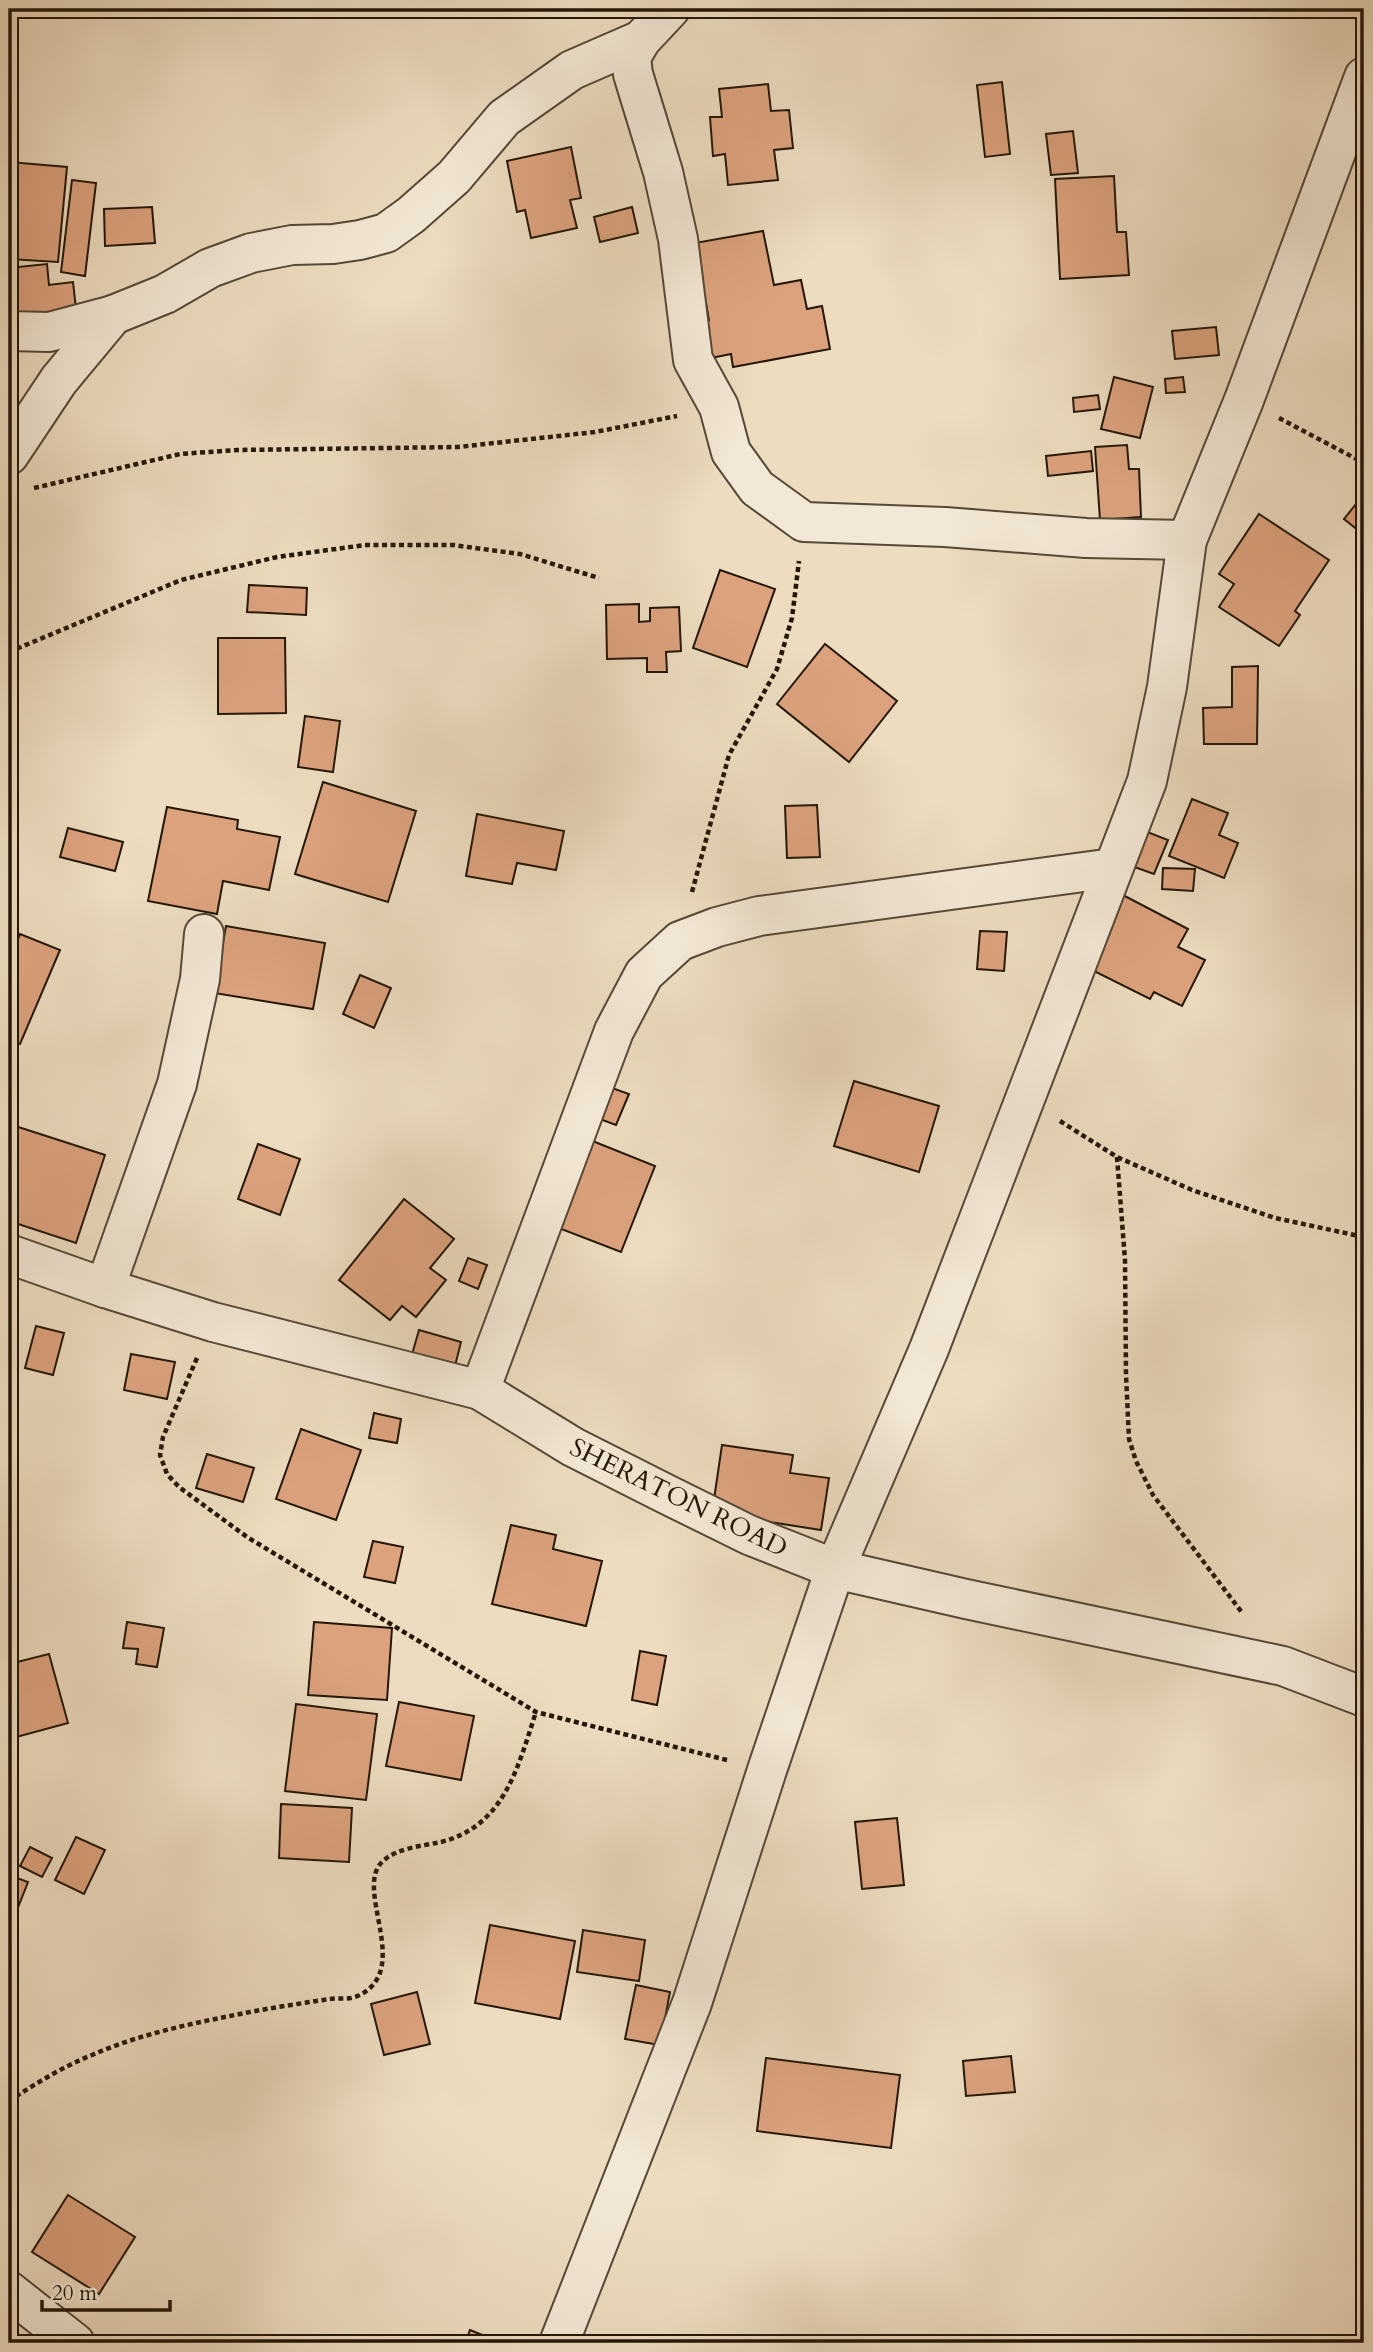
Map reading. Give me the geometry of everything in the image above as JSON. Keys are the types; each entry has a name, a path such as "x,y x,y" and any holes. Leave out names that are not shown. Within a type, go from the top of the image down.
{"street":[{"path":"670,9 641,40 631,57 633,74 663,172 678,239 693,360 719,407 731,452 757,488 804,522 945,527 1086,538 1187,540"},
{"path":"9,331 49,332 113,315 165,294 210,268 251,253 292,245 360,240 386,233 454,177 504,118 572,70 641,40"},
{"path":"559,2343 692,2003 835,1569 929,1349 1147,781 1167,687 1187,540 1244,400 1364,77"},
{"path":"9,455 60,380 113,315"},
{"path":"480,1390 614,1031 644,974 680,941 717,927 759,916 1113,868"},
{"path":"105,1288 177,1084 200,979 204,934"},
{"name":"SHERATON ROAD","path":"9,1254 213,1322 480,1390 573,1447 666,1494 749,1535 835,1569 1283,1666 1364,1698"},
{"path":"9,2291 75,2343"}],"path":[{"path":"1244,400 1364,463"},
{"path":"22,492 180,454 238,450 458,447 595,432 719,407"},
{"path":"680,941 729,755 777,669 792,618 804,522"},
{"path":"9,652 181,580 277,557 365,545 453,545 506,552 599,578"},
{"path":"1025,1100 1117,1157 1192,1190 1275,1218 1364,1237"},
{"path":"1117,1157 1125,1260 1127,1418 1129,1439 1136,1461 1160,1505 1198,1558 1283,1666"},
{"path":"213,1322 163,1437 160,1455 167,1474 179,1487 247,1537 536,1712 767,1770"},
{"path":"9,2101 92,2054 146,2037 231,2016 334,1998 353,1998 368,1991 377,1980 383,1961 374,1882 379,1864 392,1854 449,1840 480,1825 501,1801 517,1770 536,1712"}],"building":[{"path":"1002,82 1010,154 985,157 977,85"},
{"path":"768,84 771,111 789,110 793,148 774,150 778,180 728,185 725,154 713,156 710,117 722,117 719,89"},
{"path":"1073,131 1078,173 1051,175 1046,134"},
{"path":"571,147 581,198 570,200 577,228 531,238 525,210 517,212 507,161"},
{"path":"9,162 67,167 58,262 9,259"},
{"path":"1114,176 1117,232 1126,232 1129,275 1060,279 1055,179"},
{"path":"72,180 96,183 85,276 61,272"},
{"path":"152,207 155,243 105,246 104,209"},
{"path":"632,207 638,233 600,242 594,217"},
{"path":"763,231 774,285 801,280 807,309 822,306 830,349 733,367 731,354 711,358 704,322 709,320 695,243"},
{"path":"47,264 49,285 73,282 76,309 9,316 9,268"},
{"path":"1216,327 1219,355 1175,359 1172,331"},
{"path":"1114,377 1153,387 1140,438 1101,429"},
{"path":"1183,377 1185,392 1166,393 1165,379"},
{"path":"1098,395 1100,409 1074,412 1073,398"},
{"path":"1127,445 1129,469 1139,469 1141,517 1100,520 1095,447"},
{"path":"1091,451 1093,471 1048,476 1046,456"},
{"path":"1364,494 1364,535 1344,519"},
{"path":"1259,514 1329,560 1295,611 1300,615 1279,646 1219,607 1234,584 1219,574"},
{"path":"720,570 775,589 747,667 693,648"},
{"path":"249,585 307,588 306,615 247,612"},
{"path":"639,604 639,622 650,621 650,608 679,607 681,651 666,652 667,672 647,672 647,658 607,659 606,605"},
{"path":"218,638 285,638 286,713 218,714"},
{"path":"825,644 897,701 849,762 777,704"},
{"path":"1258,666 1257,744 1204,744 1203,708 1232,707 1232,667"},
{"path":"305,716 340,721 333,772 298,767"},
{"path":"323,782 416,811 388,902 295,874"},
{"path":"1192,799 1228,813 1219,835 1238,843 1224,878 1169,856"},
{"path":"817,805 820,857 787,858 785,806"},
{"path":"167,807 238,820 237,829 280,837 269,890 223,881 217,914 148,901"},
{"path":"477,814 564,831 556,870 517,863 512,884 466,876"},
{"path":"68,828 123,842 115,871 60,857"},
{"path":"1137,828 1168,840 1154,874 1123,863"},
{"path":"1163,868 1195,869 1193,891 1162,889"},
{"path":"1119,893 1188,929 1178,947 1205,960 1182,1006 1154,992 1150,999 1082,965"},
{"path":"226,926 325,943 313,1009 214,993"},
{"path":"980,931 1007,932 1004,971 977,969"},
{"path":"20,934 60,950 20,1044 9,1040 9,960"},
{"path":"360,975 391,988 374,1028 343,1014"},
{"path":"854,1081 939,1106 919,1172 834,1146"},
{"path":"598,1083 629,1094 616,1125 586,1114"},
{"path":"9,1124 105,1155 76,1243 9,1221"},
{"path":"590,1140 655,1166 621,1252 556,1227"},
{"path":"258,1144 300,1159 280,1215 238,1199"},
{"path":"404,1199 454,1239 430,1268 446,1280 416,1317 402,1306 390,1320 339,1280"},
{"path":"468,1258 487,1265 478,1289 459,1281"},
{"path":"36,1326 64,1333 53,1375 25,1368"},
{"path":"419,1330 461,1342 454,1370 411,1358"},
{"path":"131,1354 175,1362 167,1399 124,1390"},
{"path":"374,1413 401,1419 397,1443 369,1438"},
{"path":"301,1429 361,1450 336,1520 276,1499"},
{"path":"722,1445 793,1455 790,1473 829,1478 821,1530 712,1513"},
{"path":"207,1454 254,1468 243,1502 196,1488"},
{"path":"511,1525 556,1535 553,1549 602,1561 586,1626 492,1604"},
{"path":"373,1541 403,1547 395,1583 364,1577"},
{"path":"127,1622 164,1628 157,1667 136,1664 138,1649 123,1648"},
{"path":"314,1622 392,1628 387,1700 308,1695"},
{"path":"640,1651 666,1656 657,1705 632,1700"},
{"path":"49,1654 68,1723 9,1739 9,1664"},
{"path":"399,1702 474,1716 461,1780 386,1766"},
{"path":"296,1704 377,1714 366,1800 285,1791"},
{"path":"281,1804 352,1808 349,1862 279,1858"},
{"path":"897,1818 904,1885 862,1889 855,1822"},
{"path":"76,1837 105,1850 84,1894 55,1880"},
{"path":"30,1847 52,1858 42,1877 20,1866"},
{"path":"9,1875 28,1882 17,1910 9,1907"},
{"path":"490,1925 575,1941 560,2019 475,2003"},
{"path":"583,1930 645,1940 639,1981 577,1972"},
{"path":"636,1985 670,1992 660,2045 625,2039"},
{"path":"417,1992 430,2044 384,2055 371,2004"},
{"path":"1011,2056 1015,2092 966,2096 963,2061"},
{"path":"766,2058 900,2075 891,2148 757,2131"},
{"path":"68,2195 135,2237 99,2294 32,2252"},
{"path":"470,2330 502,2343 465,2343"}]}
